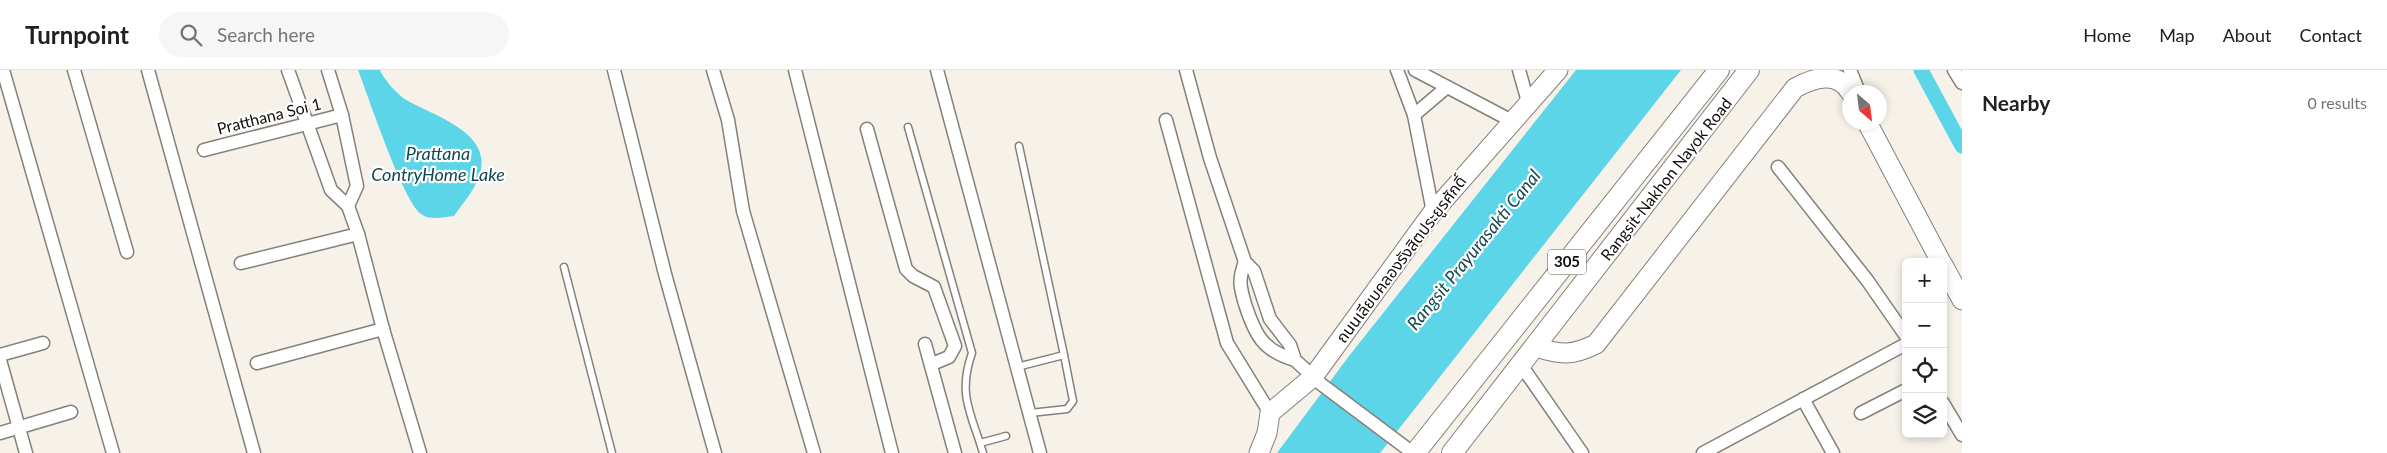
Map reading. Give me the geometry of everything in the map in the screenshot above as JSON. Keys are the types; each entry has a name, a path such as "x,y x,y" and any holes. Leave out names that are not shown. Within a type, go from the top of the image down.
{"main road":[{"name":"ถนนเลียบคลองรังสิตประยูรศักดิ์","path":"1270,413 1317,381 1433,212 1558,70"},
{"name":"Rangsit-Nakhon Nayok Road","path":"1410,451 1719,70"},
{"name":"Rangsit-Nakhon Nayok Road","path":"1452,453 1749,70"},
{"path":"1536,347 1562,355 1578,352 1596,344 1804,77 1824,77 1844,85"},
{"path":"1870,130 1939,258"},
{"path":"1947,272 1962,300"},
{"path":"1259,453 1267,433 1270,413"}],"street":[{"path":"3,70 114,453"},
{"path":"74,70 127,252"},
{"path":"148,70 254,453"},
{"path":"288,70 331,190 348,206 358,234 383,329 420,453"},
{"path":"328,70 342,115 357,186 348,206"},
{"path":"614,70 665,274 715,453"},
{"path":"713,70 728,120 743,211 814,453"},
{"path":"795,70 892,453"},
{"path":"936,70 1040,453"},
{"path":"1186,70 1210,158 1245,262 1254,271 1270,319 1290,345 1295,360"},
{"path":"1397,70 1414,115 1433,212"},
{"path":"1415,70 1512,121"},
{"path":"1519,70 1528,102"},
{"path":"1850,70 1856,85"},
{"path":"1954,70 1962,83"},
{"path":"1414,115 1447,87"},
{"name":"Pratthana Soi 1","path":"204,150 342,115"},
{"path":"1166,120 1227,343 1270,413"},
{"path":"866,129 906,269 913,276 934,287 955,346 949,357 932,364"},
{"path":"1778,167 1867,280 1902,330"},
{"path":"240,263 358,234"},
{"path":"1245,262 1239,276 1253,330 1278,355 1295,360 1317,381 1410,451"},
{"path":"257,363 383,329"},
{"path":"0,355 43,343"},
{"path":"925,344 955,453"},
{"path":"1703,453 1902,346"},
{"path":"0,360 26,453"},
{"path":"1521,365 1582,453"},
{"path":"1861,414 1902,392"},
{"path":"1803,399 1833,453"},
{"path":"1947,410 1962,434"},
{"path":"0,433 71,412"}],"lane":[{"path":"908,127 972,353 964,374 966,398 983,453"},
{"path":"1019,146 1074,402 1067,410 1030,413"},
{"path":"564,267 612,453"},
{"path":"1017,367 1064,355"},
{"path":"980,443 1006,436"}],"water":[{"name":"Prattana ContryHome Lake","path":"358,70 380,70 388,83 400,95 460,129 471,138 479,149 482,162 479,177 454,216 428,217 421,214 413,205 396,169"},
{"name":"Rangsit Prayurasakti Canal","path":"1576,70 1681,70 1380,453 1277,453 1349,356"}],"waterway":[{"path":"1921,70 1962,146"}]}
